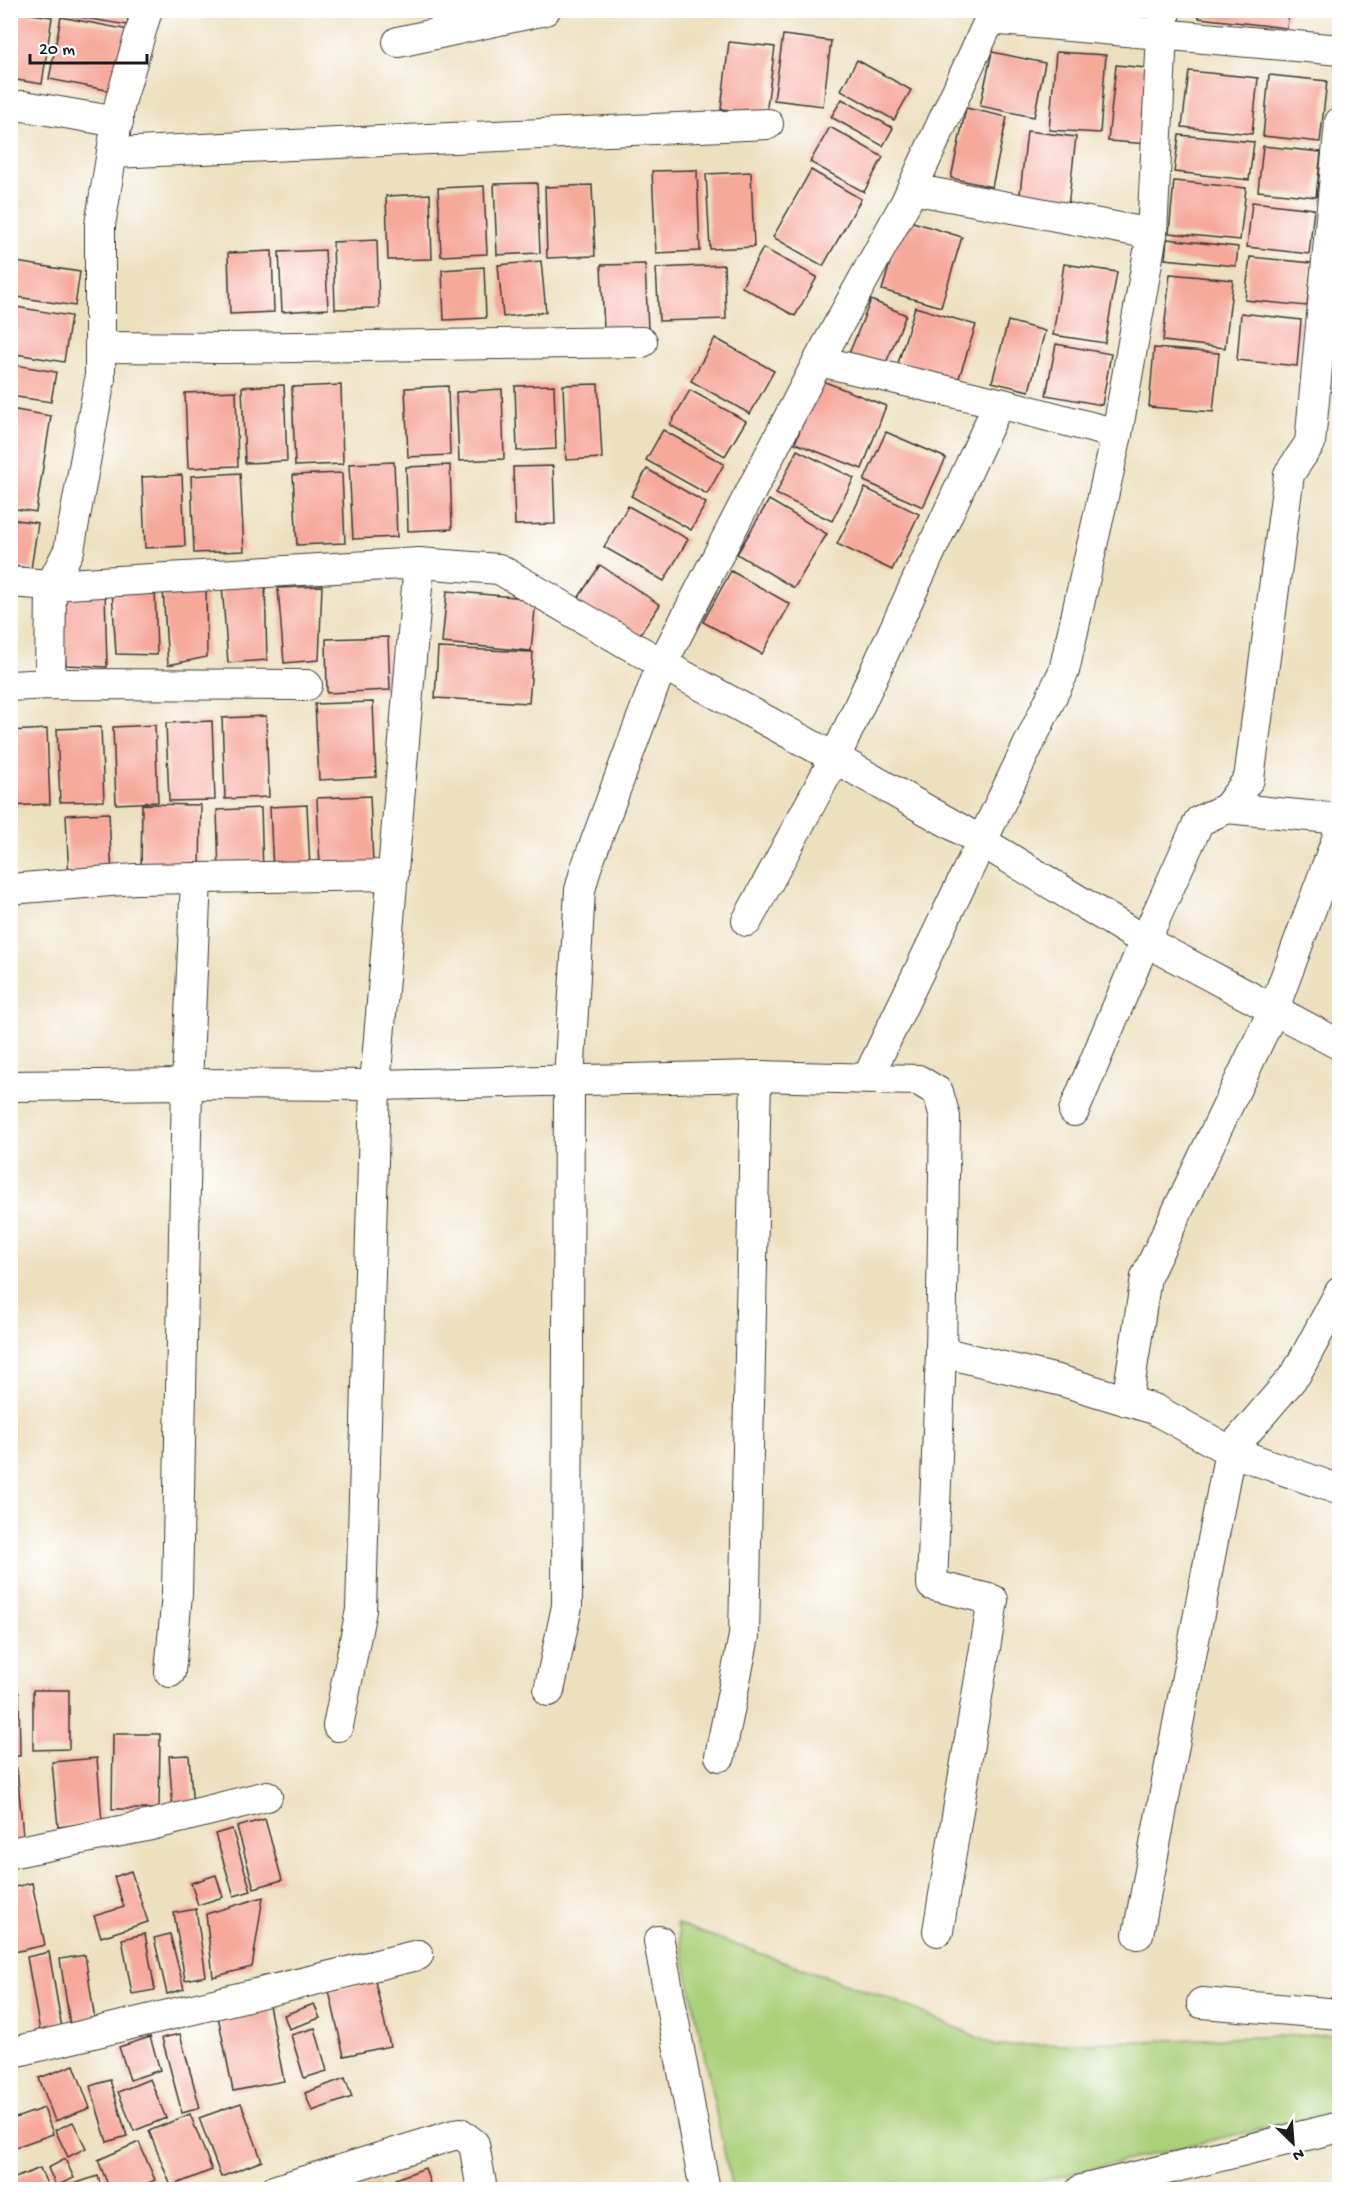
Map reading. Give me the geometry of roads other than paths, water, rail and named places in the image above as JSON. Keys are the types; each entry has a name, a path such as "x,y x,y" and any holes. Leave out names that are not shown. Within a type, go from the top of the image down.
{"street":[{"path":"51,684 51,585 69,550 100,379 100,225 120,103 147,10"},
{"path":"398,42 545,10"},
{"path":"549,1691 567,1606 569,1080 580,890 590,857 662,664 819,361 912,189 988,15 1163,22 1340,50"},
{"path":"868,1077 1064,671 1117,434 1152,234 1163,22"},
{"path":"10,107 24,106 118,122"},
{"path":"1074,1111 1145,941 1199,821 1227,808 1249,779 1289,474 1310,443 1340,122"},
{"path":"113,153 768,124"},
{"path":"912,189 1152,234"},
{"path":"100,347 225,348 642,342"},
{"path":"819,361 999,403 1117,434"},
{"path":"747,921 835,758 999,403"},
{"path":"338,1726 361,1610 375,1085 418,563"},
{"path":"10,582 51,585 418,563 499,569 662,664 981,841 1145,941 1340,1045"},
{"path":"10,686 51,684 307,685"},
{"path":"1227,808 1340,819"},
{"path":"1127,1401 1146,1277 1273,1011 1340,831"},
{"path":"10,889 135,879 393,875"},
{"path":"170,1672 177,1594 187,1084 196,879"},
{"path":"720,1756 744,1636 756,1076"},
{"path":"10,1086 375,1085 756,1076 918,1080 938,1092 945,1117 941,1352 932,1584 993,1600 939,1931"},
{"path":"1138,1934 1230,1451 1296,1374 1340,1292"},
{"path":"941,1352 1062,1381 1154,1409 1230,1451 1340,1490"},
{"path":"10,1853 151,1825 267,1796"},
{"path":"659,1941 705,2190"},
{"path":"10,2053 418,1954"},
{"path":"1202,2003 1340,2013"},
{"path":"1081,2190 1340,2127"},
{"path":"276,2190 460,2133 474,2144 482,2190"}]}
